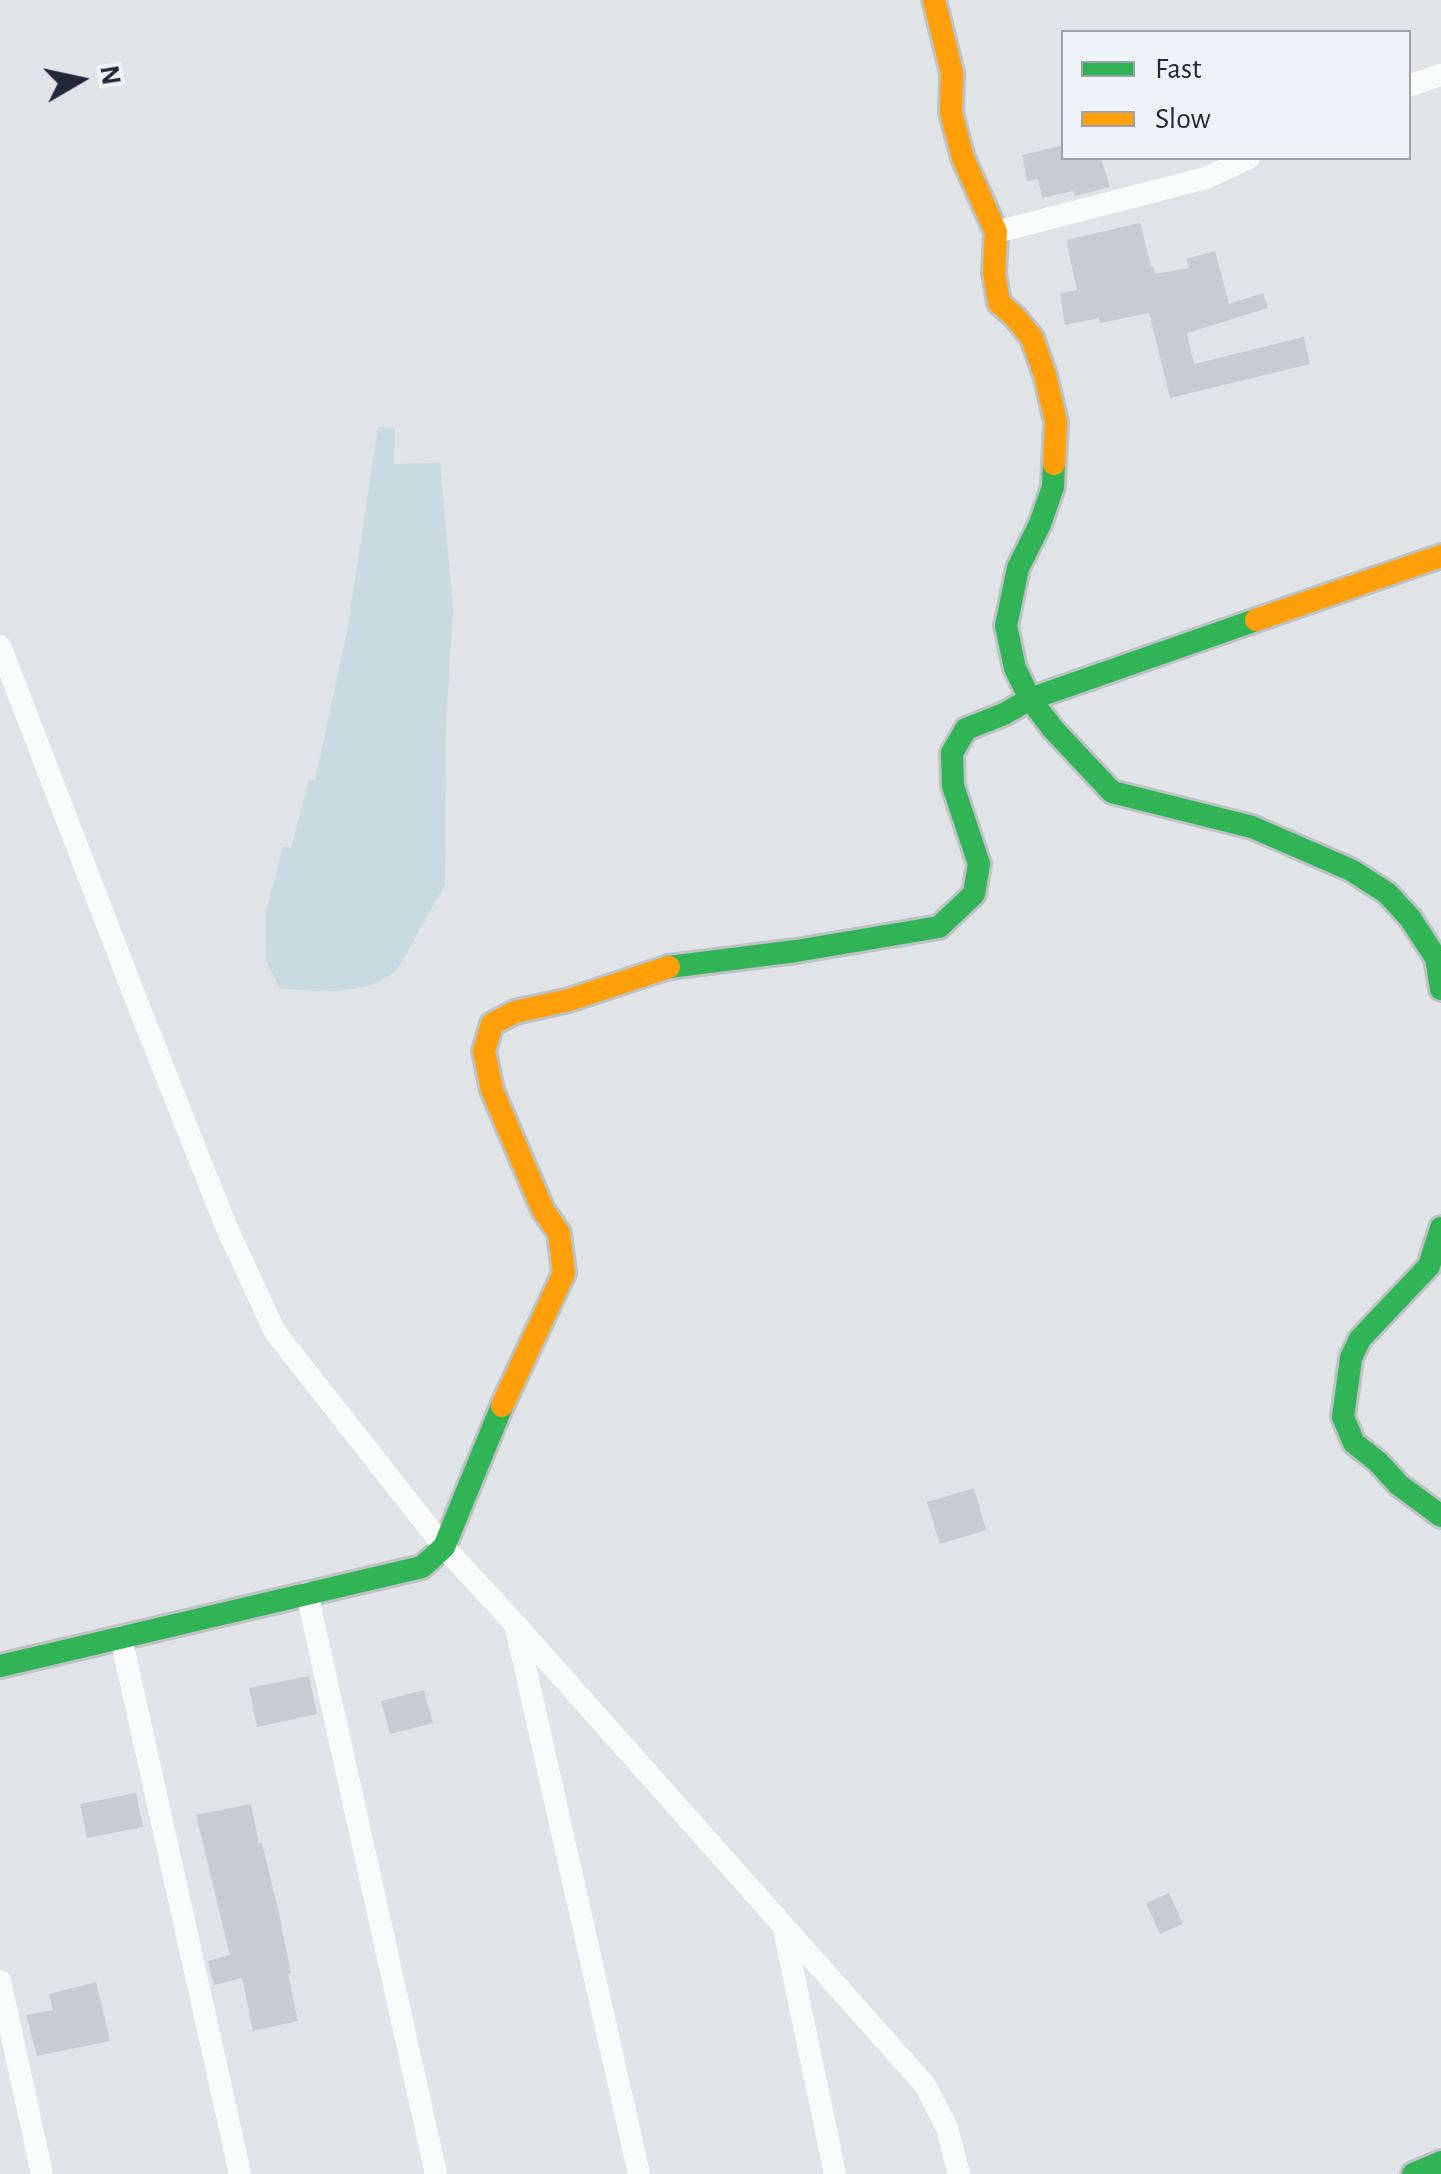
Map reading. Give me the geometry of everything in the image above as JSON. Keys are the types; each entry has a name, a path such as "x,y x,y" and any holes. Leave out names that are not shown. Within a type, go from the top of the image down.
{"street":[{"path":"934,0 952,73 951,113 959,143 996,232 994,273 999,302 1032,338 1056,422 1053,487 1018,568 1006,626 1014,668 1052,729 1112,792 1252,827 1351,870 1387,894 1410,918 1436,958 1441,989"},
{"path":"1411,85 1441,75"},
{"path":"996,232 1206,178 1245,160"},
{"path":"0,1666 422,1567 444,1547 492,1427 564,1273 559,1234 527,1174 492,1090 484,1051 492,1024 515,1012 569,1000 660,968 939,927 974,894 980,864 953,786 952,753 966,729 1030,699 1441,556"},
{"path":"0,646 205,1174 275,1332 444,1547 925,2085 947,2128 959,2174"},
{"path":"1441,1228 1429,1266 1360,1339 1351,1358 1343,1417 1354,1442 1399,1485 1441,1516"},
{"path":"306,1593 436,2174"},
{"path":"515,1624 638,2174"},
{"path":"121,1638 240,2174"},
{"path":"783,1926 835,2174"},
{"path":"0,1982 42,2174"},
{"path":"1413,2174 1441,2162"}],"shaded area":[{"path":"378,427 395,428 394,464 440,463 453,608 446,727 445,885 397,970 384,979 341,990 280,989 266,961 265,915 283,846 291,848 309,780 315,780 347,632"}],"building":[{"path":"1061,146 1061,160 1102,160 1110,187 1075,196 1073,191 1042,198 1038,179 1027,181 1022,155"},
{"path":"1140,223 1155,274 1189,268 1186,259 1215,251 1229,304 1263,293 1268,308 1187,333 1194,364 1304,337 1310,364 1170,398 1149,313 1065,325 1060,293 1077,290 1066,240"},
{"path":"974,1488 986,1530 940,1544 927,1502"},
{"path":"309,1676 317,1714 257,1727 249,1688"},
{"path":"424,1690 433,1723 390,1734 381,1701"},
{"path":"136,1793 143,1827 87,1838 80,1804"},
{"path":"251,1804 279,1914 298,2021 253,2031 242,1978 214,1985 208,1961 230,1955 196,1815"},
{"path":"1169,1893 1183,1924 1160,1934 1146,1903"},
{"path":"96,1982 110,2041 37,2056 26,2015 53,2010 49,1994"}],"traffic: fast":[{"path":"1054,464 1053,487 1018,568 1006,626 1015,668 1030,699 1112,792 1252,827 1351,870 1387,893 1410,918 1436,958 1441,989"},
{"path":"669,967 939,927 974,894 979,864 953,786 952,753 966,729 1030,699 1256,620"},
{"path":"1441,1228 1429,1266 1360,1339 1351,1358 1343,1417 1354,1443 1399,1485 1441,1516"},
{"path":"0,1666 422,1567 444,1547 502,1406"},
{"path":"1413,2174 1441,2162"}],"traffic: slow":[{"path":"934,0 952,73 951,113 963,158 996,232 994,273 999,303 1032,338 1045,375 1056,422 1054,464"},
{"path":"1256,620 1441,556"},
{"path":"502,1406 564,1273 559,1233 543,1210 492,1090 484,1051 492,1024 515,1012 569,1000 669,967"}]}
